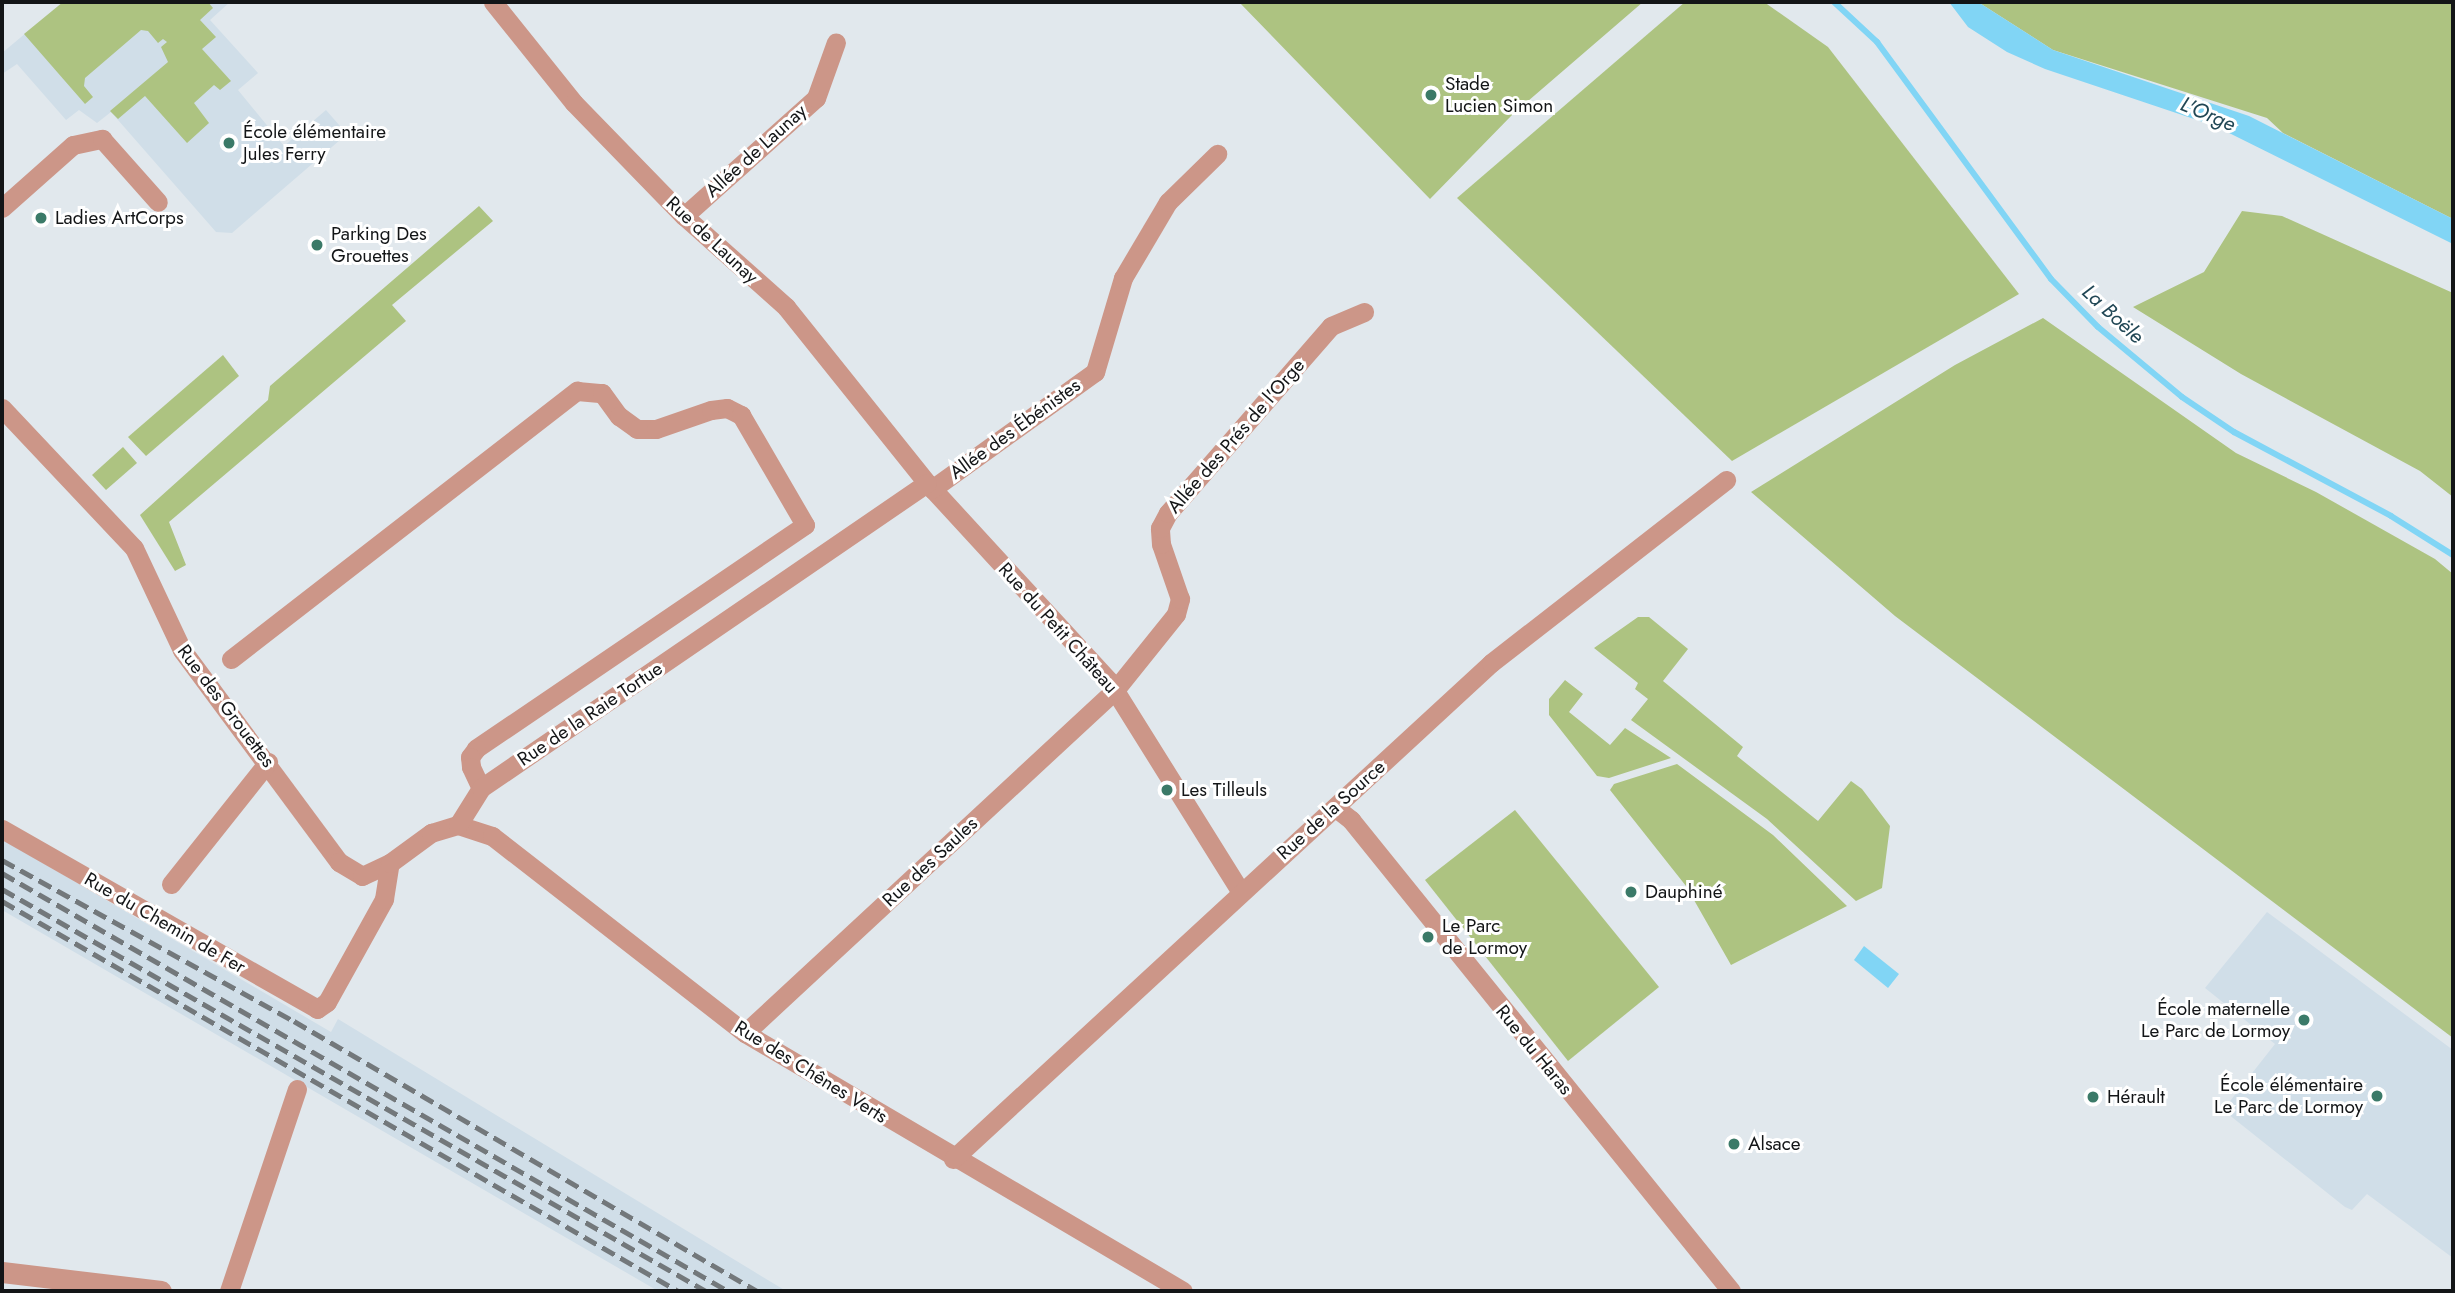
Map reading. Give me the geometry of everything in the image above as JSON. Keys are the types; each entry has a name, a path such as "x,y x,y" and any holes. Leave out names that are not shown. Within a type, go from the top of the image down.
{"street":[{"name":"Rue de Launay","path":"493,2 574,103 684,216 786,307 929,486"},
{"name":"Allée de Launay","path":"684,216 816,98 836,42"},
{"path":"2,208 73,145 102,139 159,202"},
{"name":"Allée des Ébénistes","path":"929,486 1095,372 1123,278 1168,202 1217,153"},
{"name":"Allée des Prés de l'Orge","path":"1115,690 1176,614 1180,599 1161,544 1160,528 1168,513 1331,326 1364,312"},
{"path":"230,659 577,391 602,393 619,416 637,429 656,429 711,410 727,408 741,415 805,525 476,750 470,757 471,767 481,788"},
{"name":"Rue des Grouettes","path":"2,408 31,433 134,548 182,650 268,762 339,862 362,876 390,863"},
{"name":"Rue de la Source","path":"953,1159 1241,892 1337,809 1491,663 1726,480"},
{"name":"Rue du Petit Château","path":"929,486 1115,690 1241,892"},
{"name":"Rue de la Raie Tortue","path":"458,825 481,788 929,486"},
{"name":"Rue des Saules","path":"745,1033 1115,690"},
{"path":"171,884 268,762"},
{"name":"Rue du Haras","path":"1337,809 1351,820 1731,1291"},
{"path":"390,863 431,833 458,825"},
{"name":"Rue des Chênes Verts","path":"458,825 492,836 745,1033 953,1159 1183,1291"},
{"name":"Rue du Chemin de Fer","path":"2,829 317,1009 327,1002 384,899 390,863"},
{"path":"229,1291 297,1089"},
{"path":"2,1272 161,1291"}],"shaded area":[{"path":"63,2 230,2 210,20 258,73 238,90 284,146 326,110 347,134 232,233 216,232 111,112 97,123 79,110 66,120 17,64 2,74 2,53"},
{"path":"2,839 331,1032 338,1019 786,1291 658,1291 2,910"},
{"path":"2267,912 2453,1050 2453,1258 2367,1194 2352,1210 2345,1207 2223,1110 2275,1044 2205,988"}],"green space":[{"path":"63,2 208,2 213,8 200,20 216,37 202,49 231,81 220,90 214,85 194,103 209,123 187,143 145,96 118,119 110,111 168,62 161,47 167,42 163,39 158,43 148,31 141,30 85,78 84,86 93,97 85,104 24,34"},
{"name":"Stade Lucien Simon","path":"1239,2 1643,2 1513,114 1430,199"},
{"path":"1685,2 1764,2 1828,47 2019,294 1732,461 1457,198"},
{"path":"1978,2 2453,2 2453,219 2283,133 2267,118 2053,50"},
{"path":"479,206 493,221 392,305 406,321 169,522 186,565 175,571 140,515 268,400 270,386"},
{"path":"2242,211 2282,216 2453,293 2453,497 2420,471 2241,374 2133,307 2204,272"},
{"path":"2043,318 2236,453 2316,492 2435,559 2453,574 2453,1038 1895,616 1751,492 1955,365"},
{"path":"223,355 239,376 146,456 128,437"},
{"path":"123,447 137,463 106,490 92,475"},
{"path":"1638,617 1649,617 1688,649 1663,681 1743,747 1737,756 1818,821 1851,781 1862,789 1890,826 1882,888 1856,901 1767,819 1631,720 1648,699 1635,689 1638,683 1594,648"},
{"path":"1565,680 1583,694 1569,712 1610,745 1625,728 1671,758 1609,778 1597,776 1549,715 1549,699"},
{"path":"1677,764 1773,835 1847,906 1731,965 1686,886 1610,790 1614,784"},
{"path":"1515,810 1659,987 1568,1061 1425,880"}],"water":[{"name":"L'Orge","path":"1949,2 1978,2 2053,50 2249,116 2453,219 2453,244 2215,126 2045,69 2007,52 1968,27"},
{"path":"1864,946 1899,974 1888,988 1854,960"}],"waterway":[{"name":"La Boële","path":"1834,2 1877,42 2051,279 2098,327 2182,397 2234,432 2391,516 2453,555"}],"railway":[{"path":"2,860 294,1021 757,1291"},
{"path":"2,873 728,1291"},
{"path":"2,889 706,1291"},
{"path":"2,901 678,1291"}],"place":[{"name":"Stade Lucien Simon","path":"1431,95"},
{"name":"École élémentaire Jules Ferry","path":"229,143"},
{"name":"Ladies ArtCorps","path":"41,218"},
{"name":"Parking Des Grouettes","path":"317,245"},
{"name":"Les Tilleuls","path":"1167,790"},
{"name":"Dauphiné","path":"1631,892"},
{"name":"Le Parc de Lormoy","path":"1428,937"},
{"name":"École maternelle Le Parc de Lormoy","path":"2304,1020"},
{"name":"École élémentaire Le Parc de Lormoy","path":"2377,1096"},
{"name":"Hérault","path":"2093,1097"},
{"name":"Alsace","path":"1734,1144"}]}
